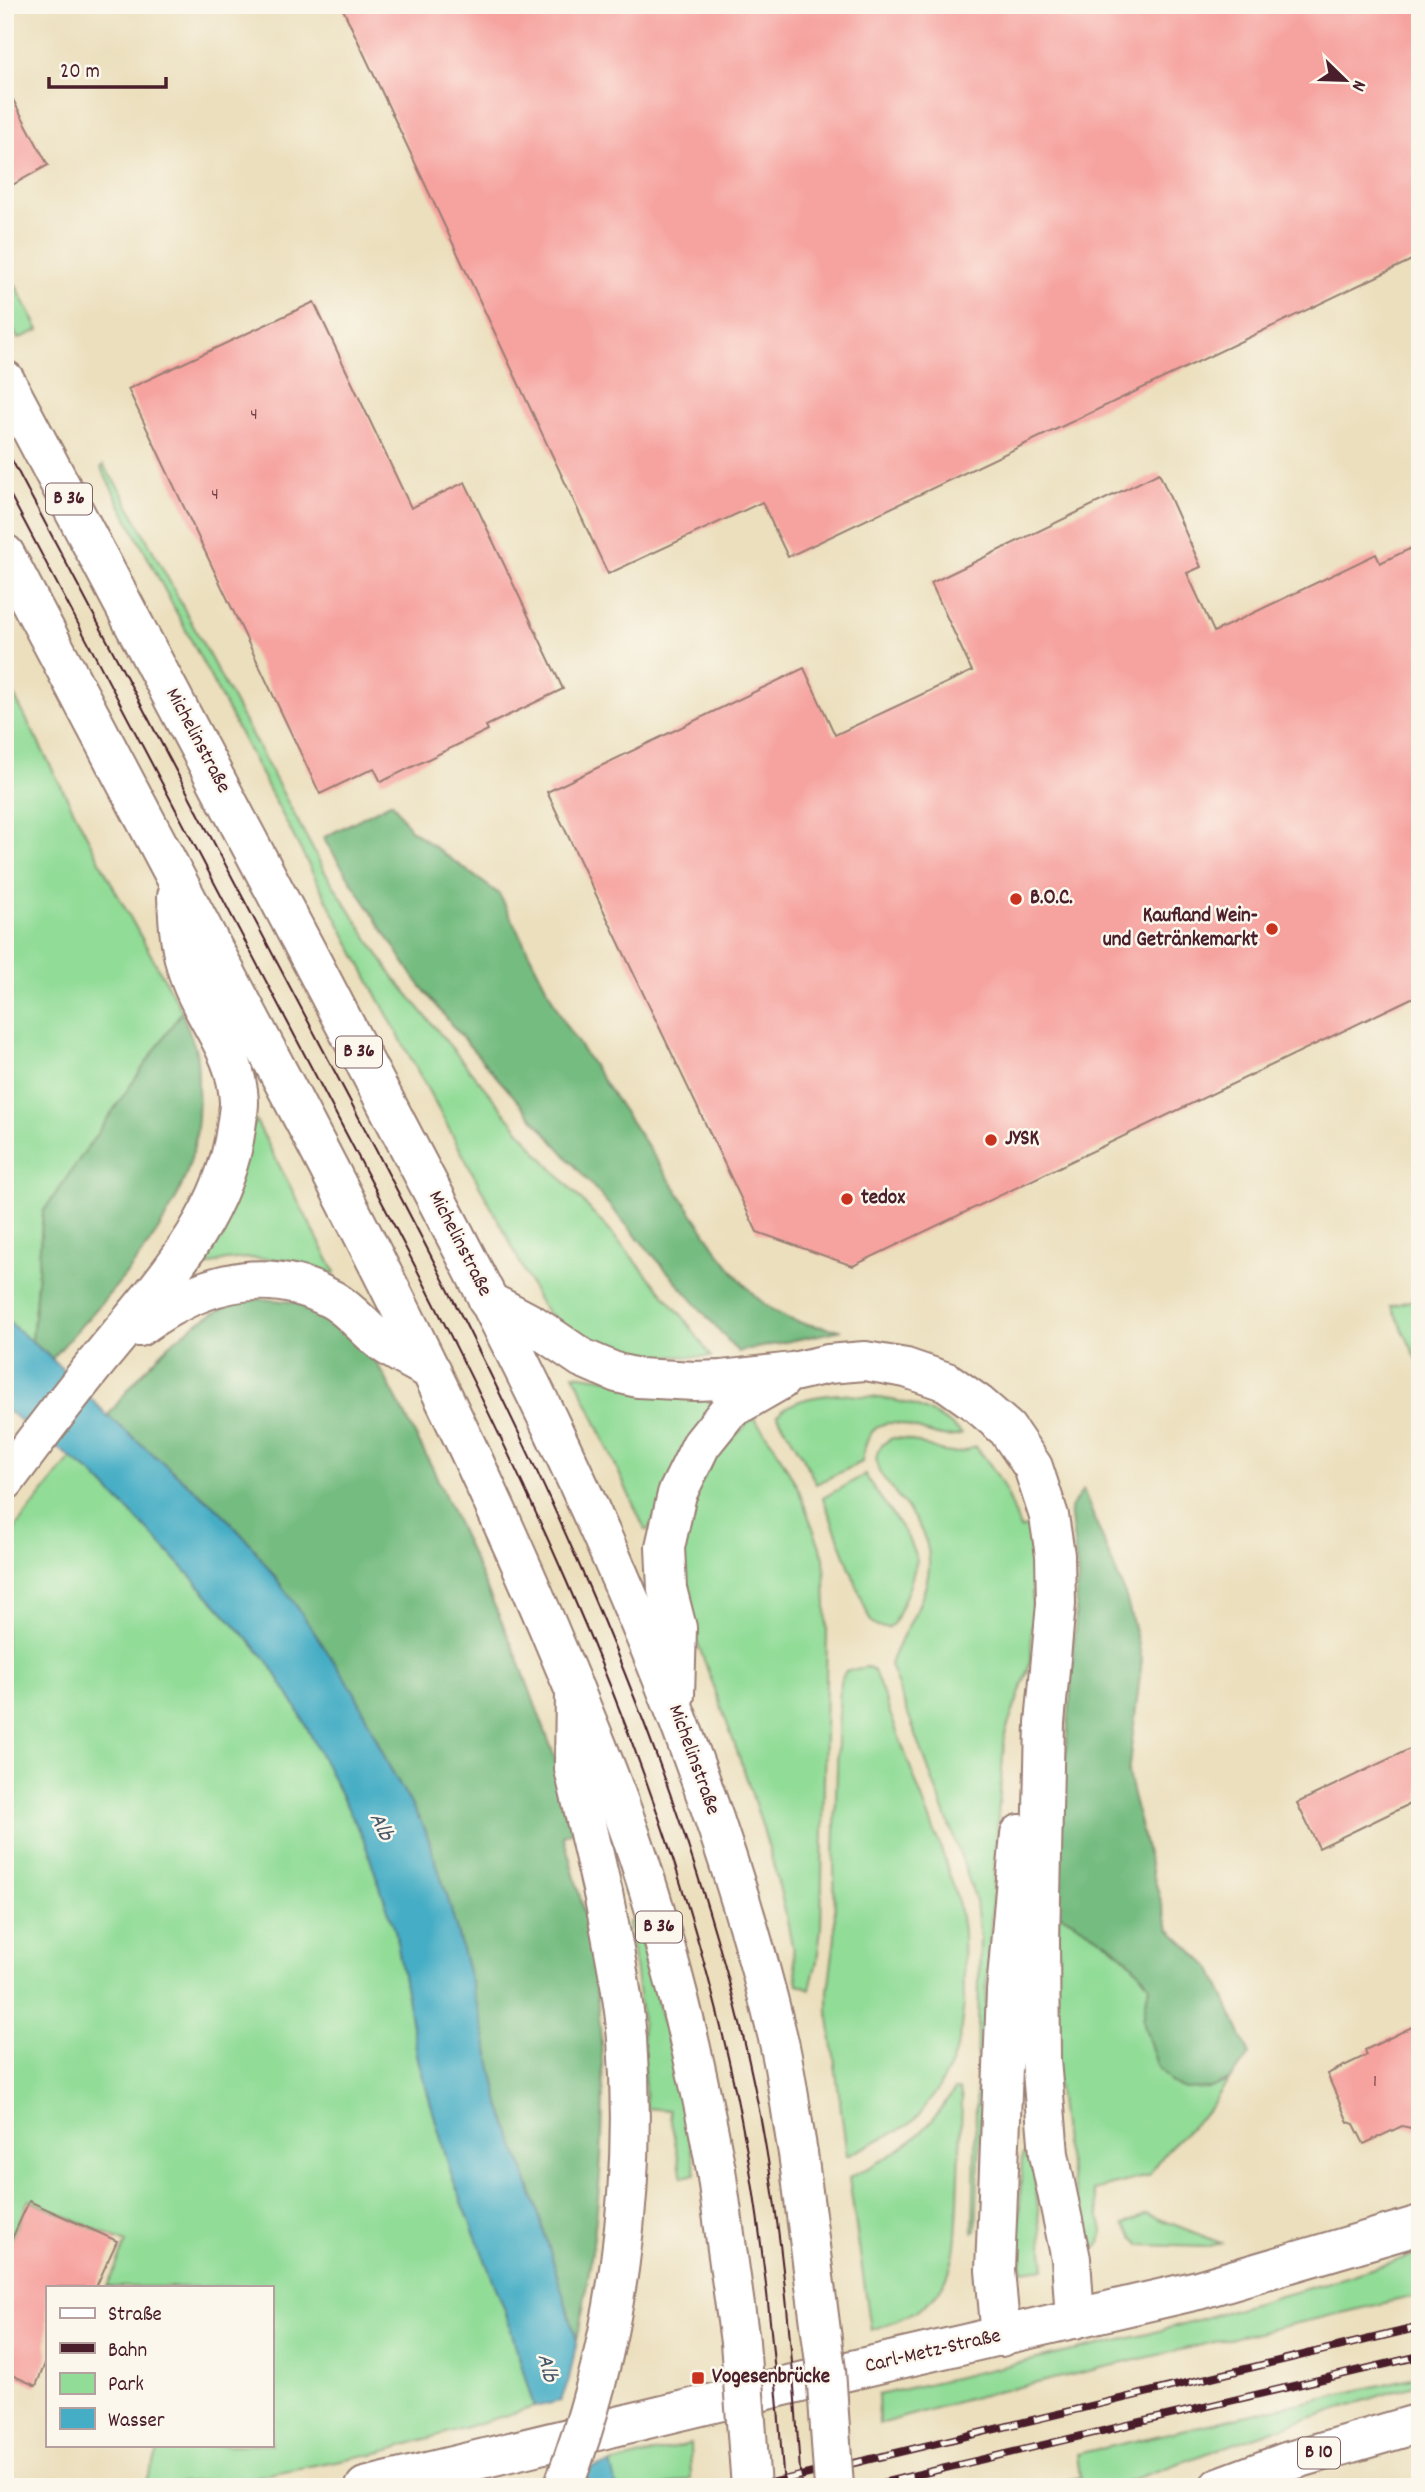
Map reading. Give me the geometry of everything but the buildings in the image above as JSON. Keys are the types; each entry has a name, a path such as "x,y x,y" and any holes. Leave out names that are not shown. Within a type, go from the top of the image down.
{"main road":[{"name":"Michelinstraße","path":"5,380 218,780 488,1301 554,1432 675,1708 716,1825 779,2042 798,2154 826,2370 834,2487"},
{"name":"B 36","path":"5,554 324,1158 432,1371 500,1514 575,1691 638,1857 699,2074 716,2170 740,2342 751,2487"},
{"path":"5,1480 101,1356 145,1323 178,1286 201,1225 220,1188 233,1149 239,1102 229,1055 191,981 178,934 177,879"},
{"path":"178,1286 210,1287 232,1282 276,1281 297,1285 341,1306 382,1342 432,1371"},
{"path":"488,1301 532,1324 582,1357 617,1373 663,1380 708,1381 793,1372 828,1363 865,1361 906,1368 947,1382 978,1404 1007,1429 1033,1467 1049,1516 1055,1555 1056,1604 1045,1723 1040,1941 1041,2060 1049,2154 1071,2259 1074,2319"},
{"path":"675,1708 677,1628 667,1589 665,1547 677,1494 701,1445 729,1410 793,1372"},
{"path":"563,2487 586,2418 611,2314 623,2238 629,2155 627,2038 618,1969 574,1769 575,1691"},
{"path":"1001,2337 995,2270 1006,1991 1017,1846 1045,1723"},
{"name":"Carl-Metz-Straße","path":"365,2487 1198,2290 1420,2225"},
{"name":"B 10","path":"1219,2487 1286,2462 1420,2423"}],"green space":[{"path":"5,265 39,330 18,339 5,313"},
{"path":"103,465 121,491 325,872 391,974 538,1153 684,1318 711,1357 667,1356 667,1363 643,1361 596,1347 548,1313 537,1298 509,1240 374,990 101,468"},
{"path":"5,678 115,890 182,1011 43,1212 32,1341 52,1359 5,1415"},
{"path":"392,802 410,829 499,894 565,1024 719,1253 744,1284 763,1303 786,1318 842,1330 738,1352 460,1035 415,979 323,838"},
{"path":"182,1011 196,1051 198,1070 197,1130 188,1168 174,1204 154,1237 131,1268 52,1359 32,1341 43,1212"},
{"path":"255,1119 334,1274 299,1262 275,1259 226,1260 198,1268 200,1260 223,1224"},
{"path":"1420,1298 1420,1365 1391,1306"},
{"path":"262,1299 294,1302 324,1313 371,1354 433,1469 517,1656 554,1755 573,1831 563,1835 586,1921 601,2036 603,2087 599,2188 594,2239 577,2341 536,2205 500,2105 482,2023 448,1899 425,1829 389,1766 355,1693 251,1545 221,1512 108,1416 146,1369 191,1327 230,1305"},
{"path":"574,1374 719,1394 648,1530 645,1530"},
{"path":"840,1394 890,1400 919,1407 947,1422 962,1434 949,1437 889,1423 877,1427 868,1439 862,1462 816,1484 777,1415 799,1401"},
{"path":"753,1417 774,1445 798,1488 824,1558 827,1631 821,1928 810,1989 798,1984 779,1885 734,1741 682,1599 679,1571 695,1492 715,1458"},
{"path":"893,1438 954,1453 975,1446 1002,1484 1020,1529 1029,1526 1033,1566 1031,1661 1005,1734 985,2012 976,2231 973,2232 980,1939 976,1902 964,1865 890,1665 916,1611 929,1569 924,1536 877,1466 880,1448"},
{"path":"71,1458 93,1474 164,1547 268,1661 298,1710 363,1838 395,1930 418,2059 451,2174 505,2310 534,2407 382,2452 248,2478 144,2485 161,2446 273,2446 273,2286 107,2286 126,2243 29,2200 5,2254 5,1541"},
{"path":"866,1474 907,1536 917,1560 909,1588 894,1623 888,1628 877,1627 870,1620 823,1498"},
{"path":"1083,1490 1126,1597 1142,1659 1128,1774 1169,1929 1212,1969 1250,2055 1229,2080 1210,2088 1185,2089 1172,2084 1157,2065 1143,2020 1149,1985 1120,1952 1058,1913 1056,1866 1078,1577 1070,1508"},
{"path":"866,1667 874,1671 945,1860 959,1905 963,1931 964,2004 959,2042 951,2064 937,2091 919,2115 909,2125 847,2156 828,2010 835,1937 834,1859 840,1681 846,1671"},
{"path":"1058,1913 1120,1952 1149,1985 1143,2020 1157,2065 1218,2085 1229,2080 1209,2109 1169,2148 1148,2176 1093,2190 1103,2231 1099,2246 1092,2250 1086,2240 1064,2143 1055,2065"},
{"path":"631,1920 637,1922 662,2016 696,2174 682,2177 669,2110 646,2108 641,2010 629,1923"},
{"path":"955,2090 959,2090 962,2099 957,2229 950,2270 943,2286 932,2299 917,2310 871,2330 849,2178 881,2161 919,2134"},
{"path":"1025,2153 1032,2156 1045,2268 1023,2271 1018,2252 1022,2156"},
{"path":"1147,2214 1221,2243 1206,2247 1141,2245 1124,2225"},
{"path":"1420,2253 1420,2295 975,2397 879,2424 878,2395 1148,2334"},
{"path":"1420,2376 1420,2383 1291,2424 1111,2487 1040,2487 1080,2477 1077,2454"},
{"path":"690,2444 691,2479 658,2487 617,2487 610,2464"}],"water":[{"name":"Alb","path":"5,1319 52,1359 108,1416 221,1512 251,1545 355,1693 389,1766 425,1829 448,1899 482,2023 500,2105 536,2205 577,2341 561,2401 534,2407 505,2310 451,2174 418,2059 395,1930 363,1838 298,1710 268,1661 93,1474 5,1409"},
{"path":"610,2464 617,2487 541,2487 541,2478"}],"tram line":[{"path":"5,447 460,1313 519,1433 626,1676 673,1801 714,1928 748,2057 769,2163 783,2271 801,2487"},
{"path":"5,485 457,1350 566,1581 616,1699 660,1819 698,1941 730,2066 750,2170 765,2275 784,2487"}],"railway":[{"path":"754,2487 1420,2327"},
{"path":"865,2487 1420,2356"}],"place":[{"name":"B.O.C.","path":"1016,899"},
{"name":"Kaufland Wein- und Getränkemarkt","path":"1272,929"},
{"name":"JYSK","path":"991,1140"},
{"name":"tedox","path":"847,1199"},
{"name":"Vogesenbrücke","path":"698,2378"}]}
